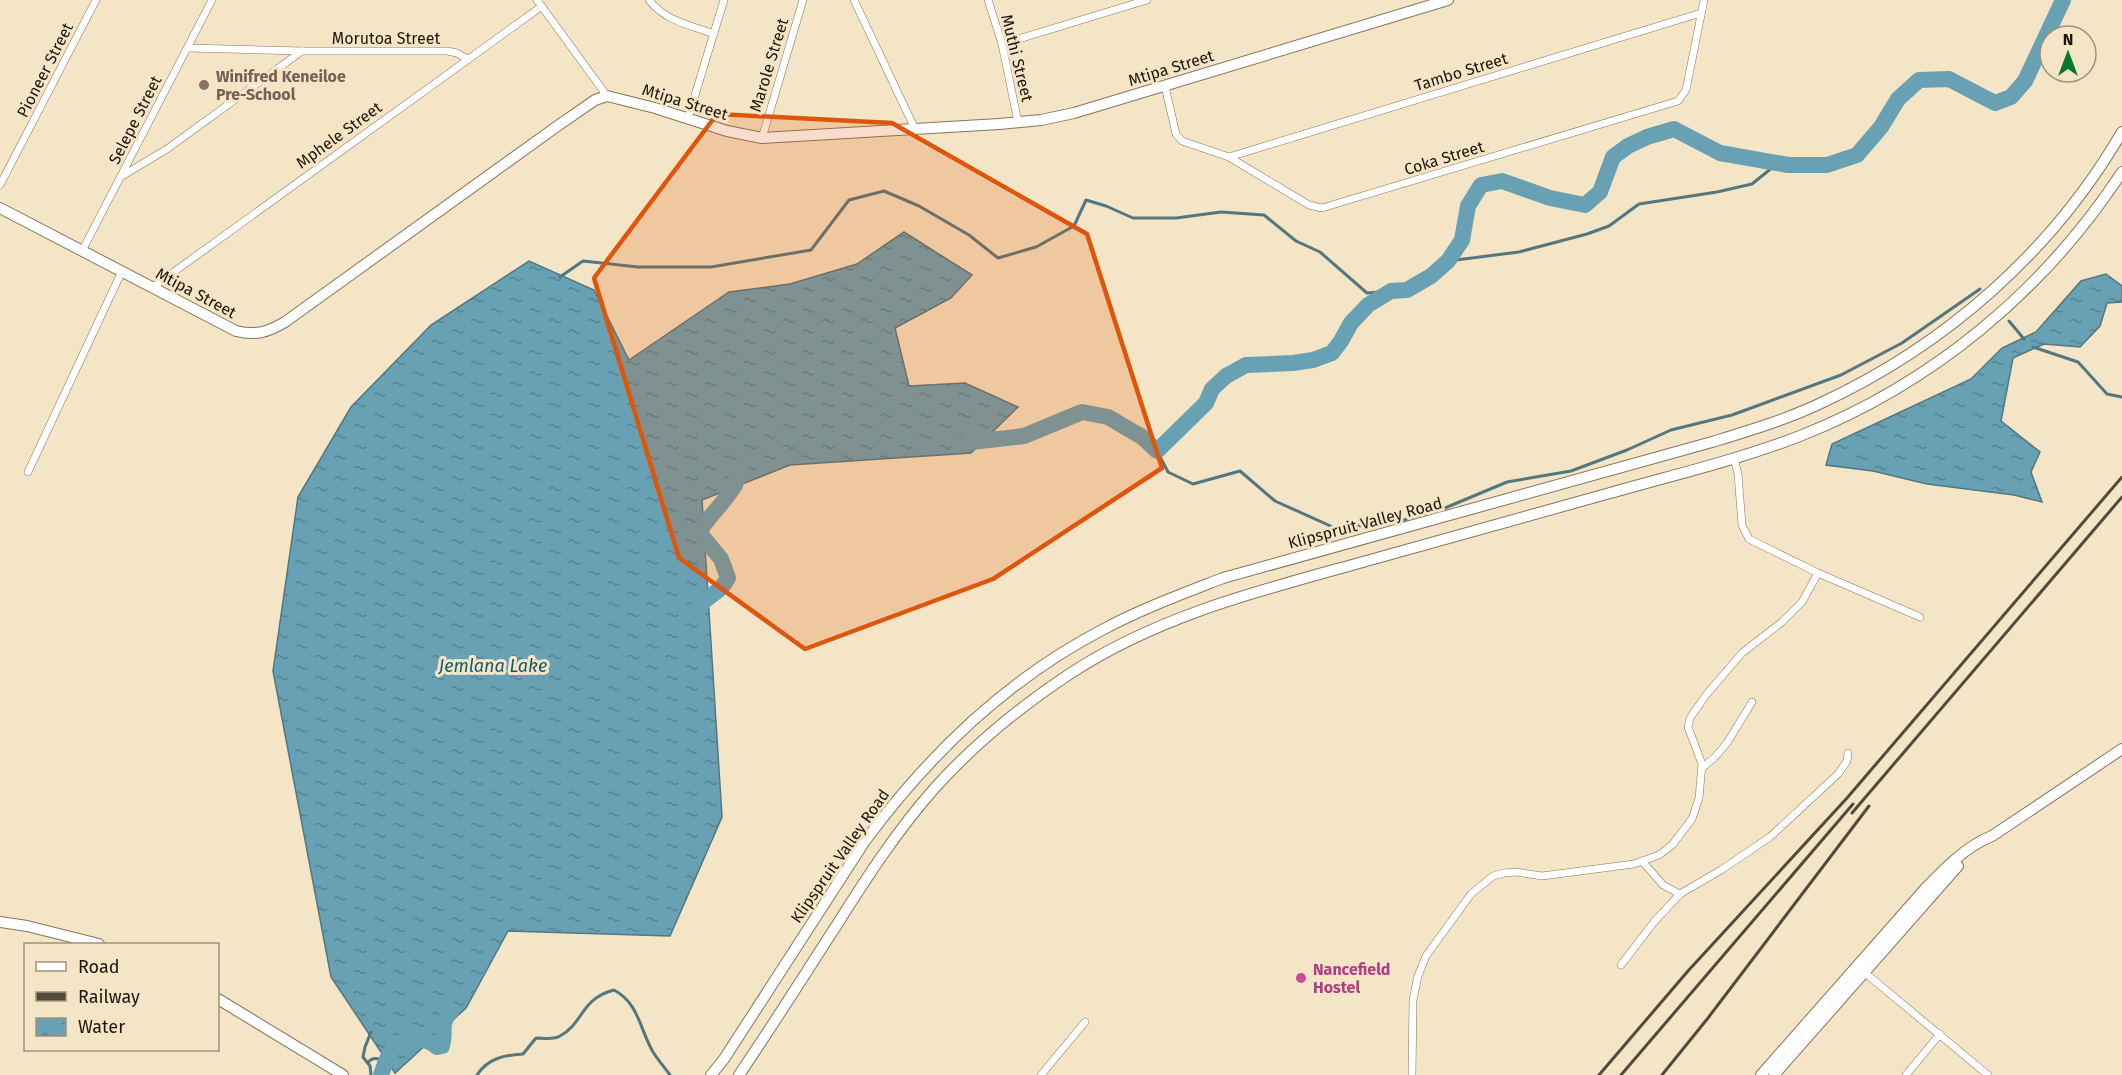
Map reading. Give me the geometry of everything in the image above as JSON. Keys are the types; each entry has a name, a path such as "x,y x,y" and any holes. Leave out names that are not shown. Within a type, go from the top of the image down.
{"main road":[{"name":"Mtipa Street","path":"0,208 236,331 258,334 270,331 295,316 586,106 607,96 619,97 727,131 762,138 1018,123 1074,113 1449,0"},
{"name":"Klipspruit Valley Road","path":"711,1075 889,808 961,730 1032,673 1100,631 1134,614 1223,578 1724,439 1782,419 1849,390 1912,353 1992,292 2025,260 2074,204 2122,132"},
{"name":"Klipspruit Valley Road","path":"739,1075 862,884 912,814 935,787 986,737 1027,704 1075,671 1144,633 1233,598 1734,458 1795,438 1832,422 1893,391 1948,356 2011,304 2048,269 2097,210 2122,172"},
{"path":"1774,1075 1951,873 1992,836 2120,755"},
{"path":"1761,1075 1935,878 1982,840 1992,836"},
{"path":"0,922 27,926 91,943"},
{"path":"219,1000 343,1075"}],"street":[{"name":"Pioneer Street","path":"0,185 96,0"},
{"name":"Selepe Street","path":"82,251 212,0"},
{"path":"649,0 666,17 714,34"},
{"path":"688,118 724,0"},
{"name":"Marole Street","path":"762,138 803,0"},
{"path":"854,0 915,129"},
{"name":"Muthi Street","path":"988,0 1002,44 1018,123"},
{"path":"1002,44 1146,0"},
{"name":"Coka Street","path":"1165,86 1178,138 1191,145 1229,157 1308,205 1322,208 1672,104 1682,98 1686,90 1704,0"},
{"path":"539,3 607,96"},
{"name":"Mphele Street","path":"153,287 467,59 539,3"},
{"name":"Tambo Street","path":"1229,157 1701,13"},
{"name":"Morutoa Street","path":"188,48 447,51 457,53 467,59"},
{"path":"121,176 167,149 302,51"},
{"path":"28,472 122,272"},
{"path":"1734,458 1738,474 1742,525 1746,535 1754,543 1920,617"},
{"path":"1412,1075 1413,1000 1418,976 1426,956 1471,894 1493,876 1503,873 1515,872 1542,876 1642,861 1659,855 1684,831 1692,819 1699,798 1701,760 1688,727 1690,718 1706,695 1742,653 1782,622 1802,602 1818,573"},
{"path":"1701,768 1714,758 1727,743 1752,702"},
{"path":"1621,964 1654,922 1680,894 1770,837 1838,774 1847,761 1848,753"},
{"path":"1642,861 1663,885 1680,894"},
{"path":"1864,972 1988,1075"},
{"path":"1041,1075 1085,1022"},
{"path":"1906,1075 1940,1034"}],"highlighted area":[{"path":"717,114 892,123 1087,234 1162,468 993,579 805,649 679,558 594,278"}],"water":[{"name":"Jemlana Lake","path":"904,232 972,275 951,298 895,328 909,386 965,383 1018,407 971,453 790,465 702,500 722,817 670,936 508,931 466,1008 395,1073 331,977 273,671 298,497 351,407 431,325 529,261 594,290 629,360 729,292 790,284 857,264"},
{"path":"2106,274 2122,286 2122,302 2107,303 2100,326 2080,347 2044,344 2013,358 2001,421 2040,452 2031,472 2042,502 2014,495 1927,484 1873,471 1826,465 1832,444 1971,379 2002,348 2036,332 2081,281"}],"waterway":[{"path":"963,443 1024,436 1082,412 1108,417 1142,437 1157,451 1206,403 1212,389 1226,376 1246,365 1293,363 1313,360 1332,353 1351,323 1368,305 1391,291 1407,290 1431,276 1448,261 1462,240 1468,206 1481,185 1502,181 1550,198 1585,205 1600,192 1613,157 1628,146 1647,137 1674,129 1720,153 1788,165 1827,165 1857,155 1881,127 1898,99 1919,80 1949,79 1995,103 2011,97 2025,81 2063,0"},
{"path":"1448,261 1519,252 1587,234 1609,226 1639,204 1752,184 1778,163"},
{"path":"560,277 583,261 638,267 711,267 811,250 849,200 884,191 919,206 969,235 998,258 1036,247 1074,226 1086,200 1133,218 1176,218 1221,212 1264,215 1296,241 1320,252 1367,293 1391,291"},
{"path":"1157,451 1168,472 1193,484 1240,471 1275,501 1335,528 1393,523 1445,508 1507,482 1571,471 1627,450 1671,430 1732,415 1841,375 1902,343 1980,289"},
{"path":"2009,321 2024,339"},
{"path":"2033,347 2078,362 2107,394 2122,397"},
{"path":"695,614 702,603 720,589 728,578 721,559 699,532 735,485 741,466"},
{"path":"477,1075 481,1069 497,1058 523,1054 536,1038 560,1036 574,1025 595,999 614,990 629,1002 653,1052 670,1075"},
{"path":"381,1075 391,1052 403,1042 415,1039 427,1041 437,1047 442,1046 445,1020 452,1010"},
{"path":"371,1032 363,1057 370,1066 371,1075"},
{"path":"368,1063 376,1058 386,1063"}],"railway":[{"path":"1599,1075 1688,971 1847,798 2122,477"},
{"path":"1852,813 2122,497"},
{"path":"1621,1075 1853,804"},
{"path":"1662,1075 1869,806"}],"place":[{"name":"Winifred Keneiloe Pre-School","path":"204,85"},
{"name":"Nancefield Hostel","path":"1301,978"}]}
